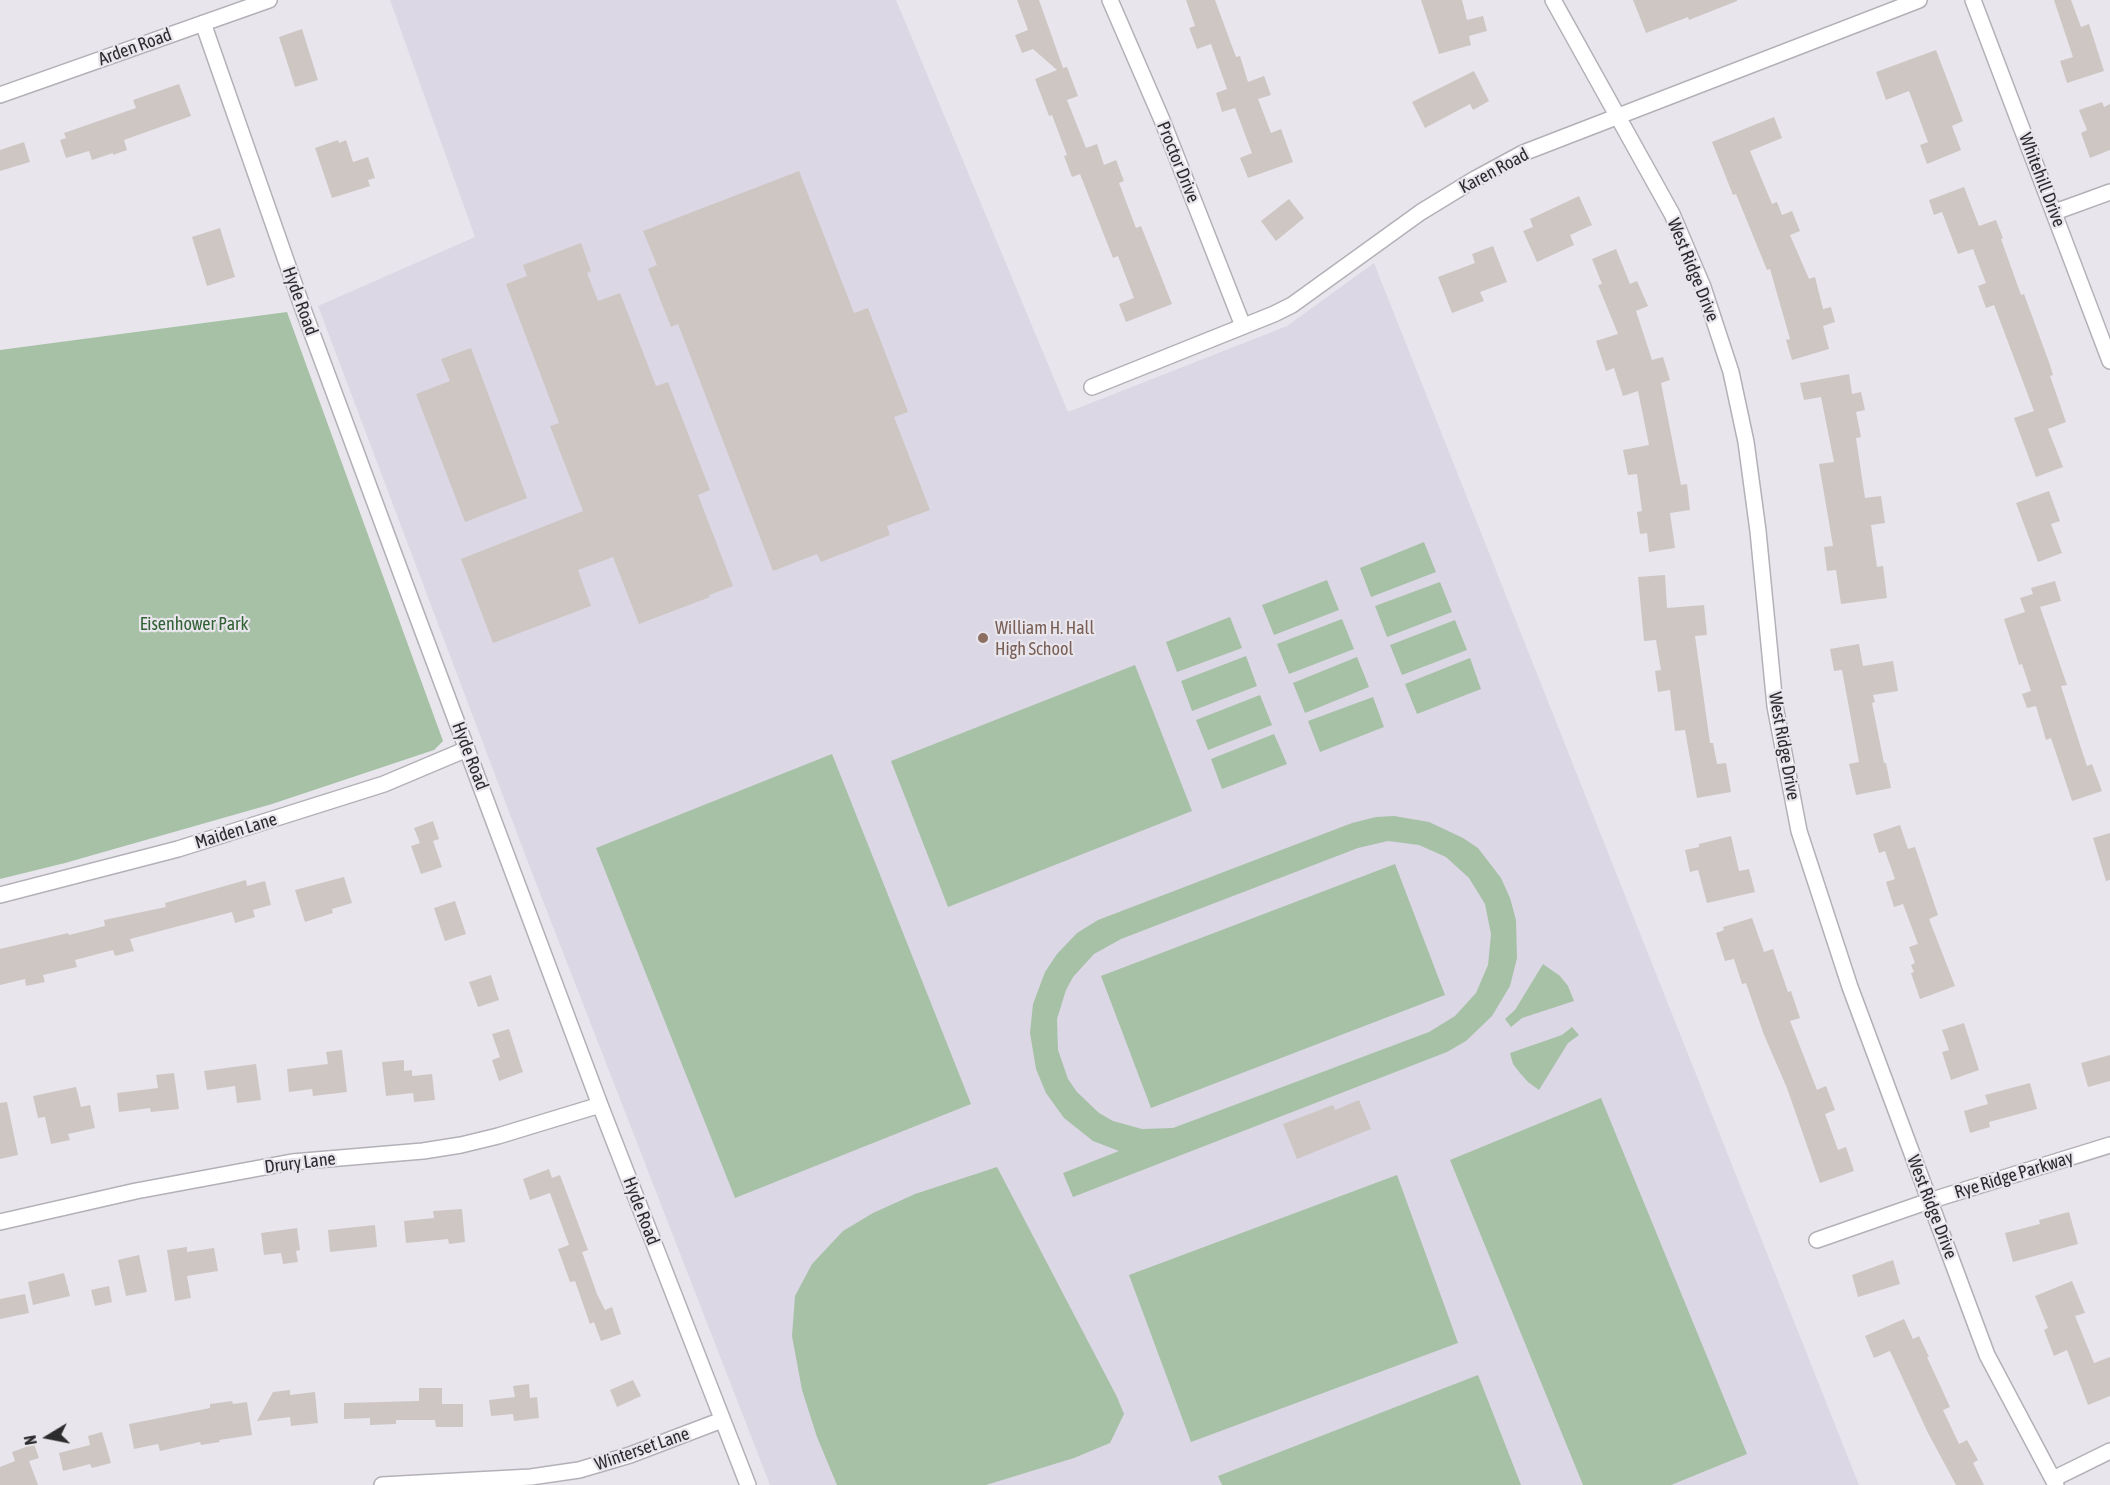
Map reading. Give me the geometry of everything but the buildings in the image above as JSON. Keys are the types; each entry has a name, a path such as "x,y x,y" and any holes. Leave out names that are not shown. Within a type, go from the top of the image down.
{"street":[{"name":"Arden Road","path":"0,96 269,0"},
{"name":"Proctor Drive","path":"1110,0 1162,120 1243,326"},
{"name":"West Ridge Drive","path":"1553,0 1672,214 1703,287 1731,372 1746,442 1758,531 1775,706 1799,831 1850,987 1987,1355 2055,1482"},
{"name":"Karen Road","path":"1092,387 1274,314 1309,295 1421,212 1523,153 1919,0"},
{"name":"Whitehill Drive","path":"1973,0 2110,361"},
{"name":"Hyde Road","path":"203,23 303,309 467,749 600,1105 748,1485"},
{"path":"2055,212 2110,192"},
{"name":"Maiden Lane","path":"0,895 178,849 384,784 467,749"},
{"name":"Drury Lane","path":"0,1222 136,1191 292,1162 423,1151 461,1145 508,1134 600,1105"},
{"name":"Rye Ridge Parkway","path":"1817,1240 1929,1201 2110,1145"},
{"name":"Winterset Lane","path":"382,1485 531,1477 579,1470 630,1455 722,1420"},
{"path":"2055,1482 2110,1451"}],"shaded area":[{"name":"William H. Hall High School","path":"390,0 896,0 1068,412 1287,326 1374,263 1859,1485 770,1485 529,865 318,306 475,237"}],"green space":[{"name":"Eisenhower Park","path":"287,312 443,741 434,750 272,804 65,863 0,879 0,350"},
{"path":"1424,542 1436,572 1371,597 1360,568"},
{"path":"1327,580 1339,610 1274,635 1262,605"},
{"path":"1440,582 1452,612 1387,637 1375,606"},
{"path":"1230,617 1242,648 1177,672 1166,642"},
{"path":"1342,619 1354,649 1289,674 1277,644"},
{"path":"1455,620 1467,650 1402,675 1390,645"},
{"path":"1246,656 1257,686 1192,711 1181,681"},
{"path":"1357,657 1369,687 1305,713 1293,683"},
{"path":"1470,658 1481,689 1417,714 1405,684"},
{"path":"1135,665 1192,811 948,907 891,761"},
{"path":"1260,695 1272,725 1208,750 1196,720"},
{"path":"1373,697 1384,727 1320,752 1308,721"},
{"path":"1274,734 1287,764 1222,789 1211,759"},
{"path":"832,754 971,1104 735,1198 596,848"},
{"path":"1394,816 1429,822 1463,838 1478,848 1501,878 1516,920 1517,958 1510,986 1492,1016 1466,1041 1447,1052 1073,1197 1063,1173 1119,1151 1093,1141 1064,1118 1046,1093 1036,1069 1030,1033 1033,1004 1045,972 1057,954 1077,933 1098,920 1352,823 1376,817","holes":["1388,841 1419,845 1446,857 1469,878 1485,904 1491,934 1488,965 1476,993 1455,1016 1429,1032 1173,1128 1142,1129 1113,1121 1099,1113 1077,1092 1068,1079 1058,1050 1057,1019 1066,990 1073,977 1094,954 1121,939 1358,848"]},
{"path":"1395,864 1445,995 1151,1108 1101,976"},
{"path":"1543,964 1560,976 1568,986 1574,1001 1522,1018 1511,1027 1505,1019 1515,1010"},
{"path":"1572,1027 1579,1035 1568,1043 1539,1090 1520,1073 1513,1064 1510,1053 1562,1035"},
{"path":"1601,1098 1747,1454 1671,1485 1583,1485 1450,1160"},
{"path":"997,1167 1124,1414 1110,1443 1074,1458 986,1485 837,1485 817,1437 802,1390 792,1336 795,1296 812,1264 843,1231 873,1213 915,1194"},
{"path":"1397,1175 1458,1343 1191,1442 1129,1275"},
{"path":"1478,1375 1521,1485 1222,1485 1218,1476"}],"place":[{"name":"William H. Hall High School","path":"983,638"}]}
